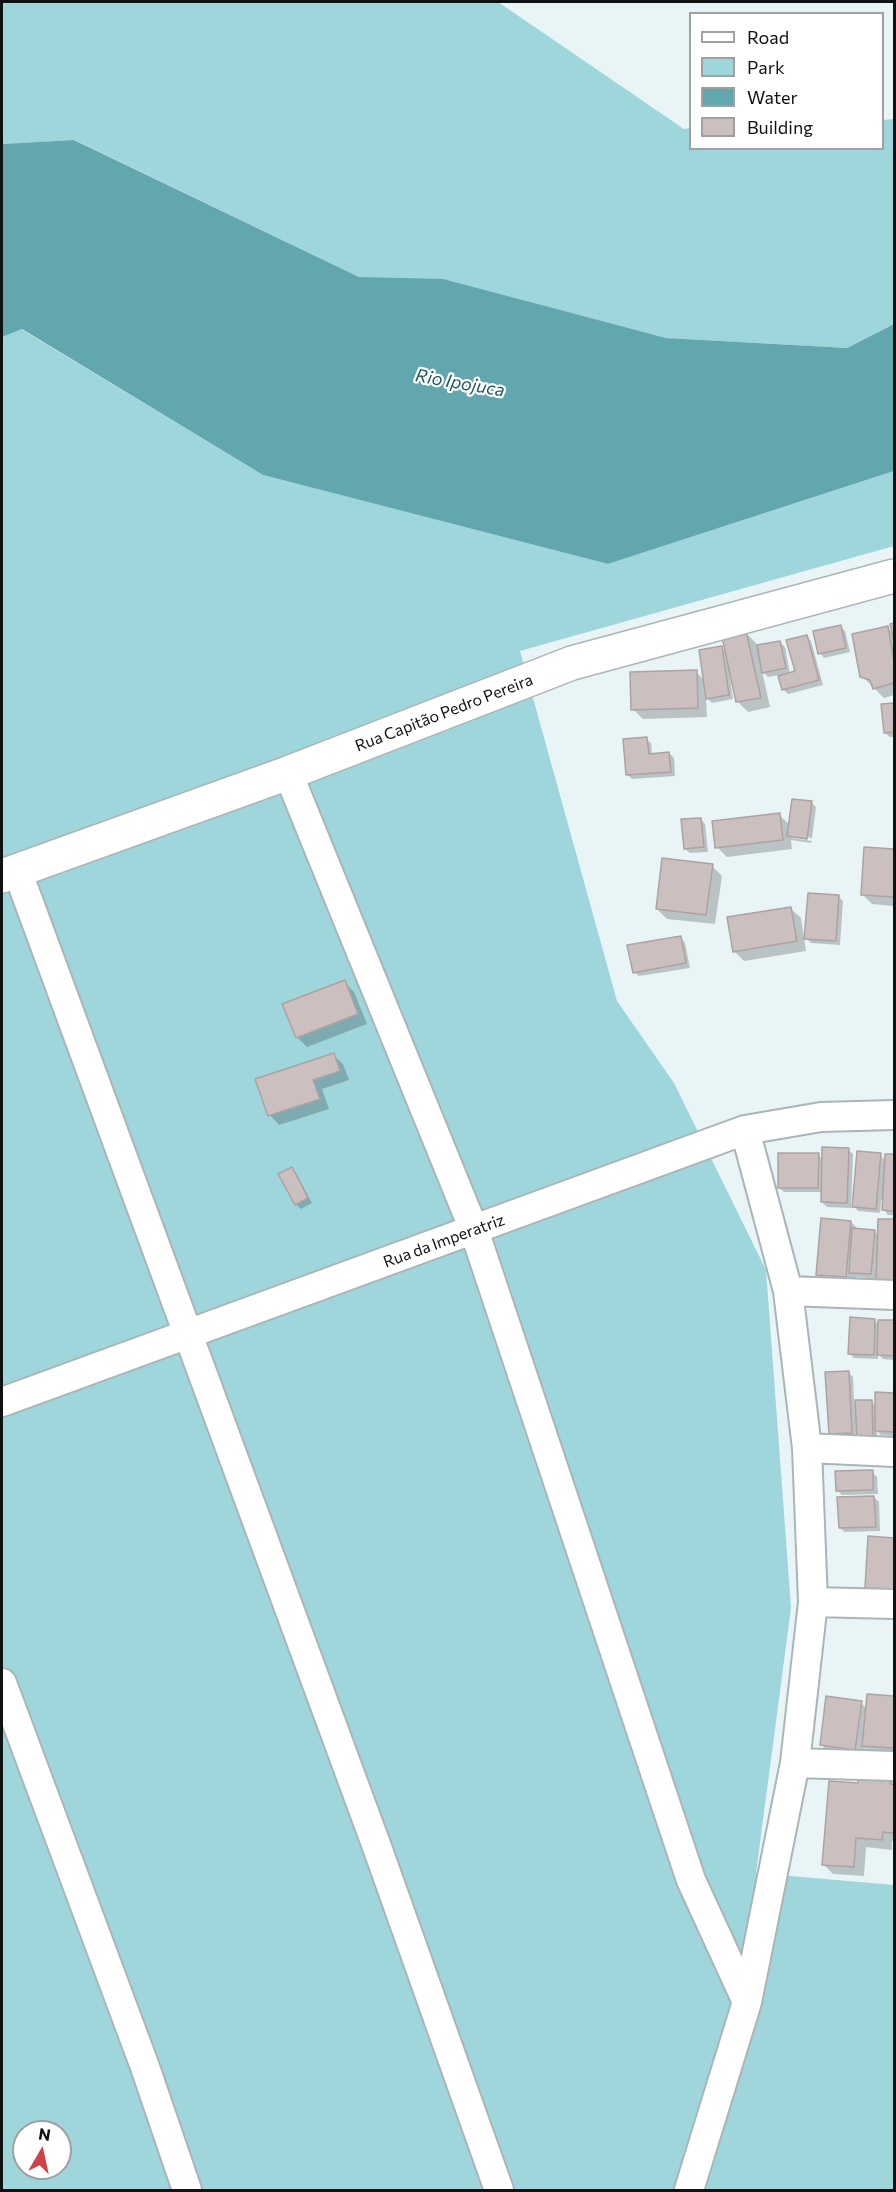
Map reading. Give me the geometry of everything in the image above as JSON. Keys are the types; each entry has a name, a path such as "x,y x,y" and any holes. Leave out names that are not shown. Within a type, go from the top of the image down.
{"street":[{"name":"Rua Capitão Pedro Pereira","path":"9,873 288,773 572,663 894,576"},
{"path":"288,773 474,1230 691,1880 747,2002"},
{"path":"9,873 189,1334 377,1847 499,2190"},
{"name":"Rua da Imperatriz","path":"2,1402 745,1130 821,1117 894,1115"},
{"path":"689,2190 747,2002 795,1763 813,1602 807,1448 788,1291 745,1130"},
{"path":"788,1291 894,1295"},
{"path":"807,1448 894,1452"},
{"path":"813,1602 894,1604"},
{"path":"2,1683 145,2067 187,2190"},
{"path":"795,1763 894,1766"}],"green space":[{"path":"2,2 498,2 684,129 689,128 689,150 884,150 884,120 894,119 894,324 847,348 666,338 480,290 359,277 75,140 2,144"},
{"path":"21,329 263,475 608,564 894,471 894,546 520,651 617,1001 674,1083 766,1270 791,1608 756,1873 894,1885 894,2190 2,2190 2,337"}],"water":[{"name":"Rio Ipojuca","path":"74,140 359,277 443,279 666,338 847,348 894,324 894,471 608,564 263,475 22,329 2,337 2,144"}],"building":[{"path":"894,623 894,642 890,624"},
{"path":"841,625 846,648 818,654 813,631"},
{"path":"888,626 894,661 894,683 873,689 870,680 860,677 852,634"},
{"path":"746,631 761,698 736,702 722,637"},
{"path":"807,635 819,680 782,690 778,676 795,671 786,640"},
{"path":"780,641 786,668 762,673 757,645"},
{"path":"722,646 729,695 706,699 699,650"},
{"path":"697,670 698,708 631,710 630,672"},
{"path":"894,703 894,732 884,733 881,704"},
{"path":"647,737 649,754 669,752 671,772 626,775 623,739"},
{"path":"792,799 812,801 807,839 787,836"},
{"path":"780,813 783,840 715,848 712,821"},
{"path":"701,818 704,847 684,849 681,819"},
{"path":"864,847 894,849 894,897 861,895"},
{"path":"662,858 713,864 706,915 656,909"},
{"path":"808,893 839,895 836,941 804,939"},
{"path":"791,907 797,941 733,952 727,917"},
{"path":"681,936 686,963 633,973 627,945"},
{"path":"345,980 358,1014 296,1038 282,1004"},
{"path":"334,1053 340,1071 313,1080 320,1099 268,1116 255,1079"},
{"path":"822,1147 849,1148 847,1203 821,1202"},
{"path":"857,1151 881,1153 876,1209 852,1207"},
{"path":"778,1153 819,1153 818,1188 778,1188"},
{"path":"885,1154 894,1154 894,1211 882,1210"},
{"path":"292,1167 308,1198 295,1205 278,1174"},
{"path":"821,1218 851,1221 846,1277 816,1275"},
{"path":"878,1219 894,1219 894,1281 876,1280"},
{"path":"852,1228 875,1230 871,1274 849,1273"},
{"path":"850,1317 875,1319 874,1355 848,1354"},
{"path":"878,1320 894,1320 894,1356 877,1355"},
{"path":"849,1371 852,1433 829,1434 825,1372"},
{"path":"875,1392 894,1393 894,1432 875,1431"},
{"path":"855,1400 872,1400 873,1437 857,1438"},
{"path":"873,1470 873,1490 836,1491 835,1471"},
{"path":"874,1496 876,1527 839,1528 837,1497"},
{"path":"868,1536 894,1538 894,1589 865,1588"},
{"path":"867,1694 894,1696 894,1756 891,1756 892,1748 862,1746"},
{"path":"826,1696 862,1701 855,1750 820,1745"},
{"path":"859,1772 891,1775 890,1784 894,1785 894,1833 883,1832 882,1840 856,1838 854,1867 822,1865 829,1781 858,1783"}]}
